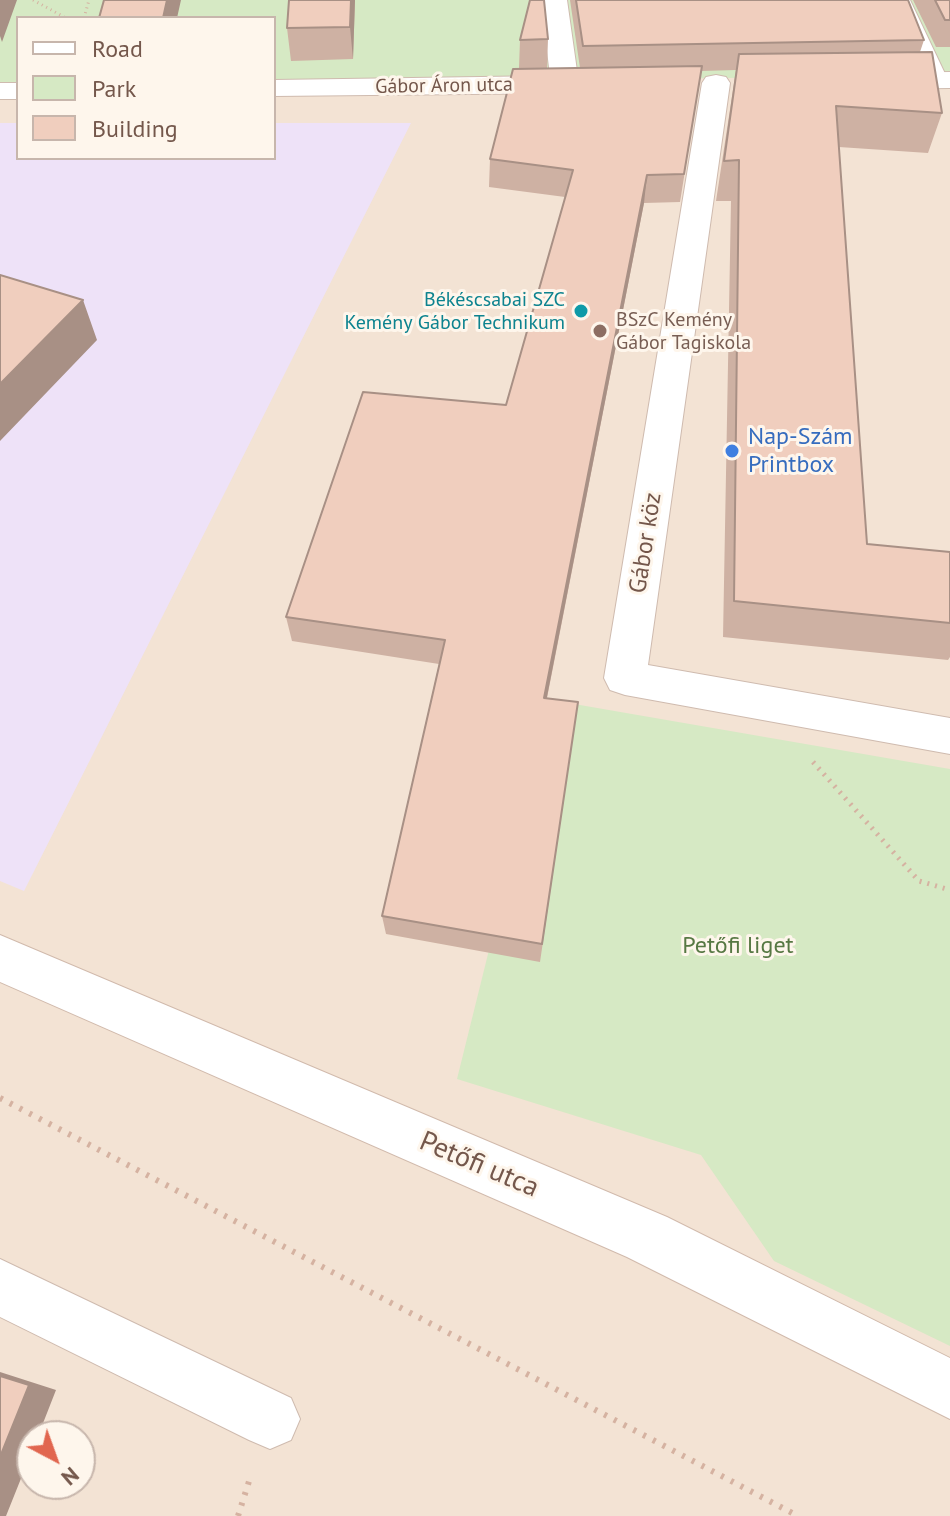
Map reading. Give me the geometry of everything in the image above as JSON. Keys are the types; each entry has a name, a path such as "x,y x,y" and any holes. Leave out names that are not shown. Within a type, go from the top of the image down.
{"street":[{"name":"Gábor Áron utca","path":"276,88 578,84 554,0"},
{"path":"842,81 944,80"},
{"name":"Gábor köz","path":"716,83 625,678 950,736"},
{"name":"Petőfi utca","path":"0,958 647,1237 950,1389"},
{"path":"0,1287 270,1419"}],"lane":[{"path":"900,0 944,80"}],"path":[{"path":"33,0 62,16"},
{"path":"760,701 919,881 950,890"},
{"path":"0,1098 798,1516"}],"shaded area":[{"path":"0,0 950,0 950,1516 0,1516"},
{"path":"0,123 16,123 16,160 276,160 276,123 411,123 24,891 0,881"}],"green space":[{"path":"0,0 950,0 950,75 276,84 276,16 16,16 16,87 0,87"},
{"name":"Petőfi liget","path":"551,700 950,769 950,1346 774,1261 701,1155 457,1079"}],"building":[{"path":"104,0 167,0 163,16 100,16"},
{"path":"289,0 351,0 350,27 287,28"},
{"path":"530,0 544,0 548,39 520,40"},
{"path":"576,0 908,0 924,40 583,46"},
{"path":"935,0 950,0 950,20 945,20"},
{"path":"932,52 942,113 836,106 867,544 950,552 950,623 734,601 739,160 724,161 739,54"},
{"name":"Békéscsabai SZC Kemény Gábor Technikum","path":"702,66 684,174 647,175 544,698 578,702 542,944 382,916 445,640 286,617 363,392 506,405 573,170 490,159 513,69"},
{"path":"0,275 83,300 0,384"},
{"path":"0,1376 29,1385 0,1457"}],"place":[{"name":"Békéscsabai SZC Kemény Gábor Technikum","path":"581,311"},
{"name":"BSzC Kemény Gábor Tagiskola","path":"600,331"},
{"name":"Nap-Szám Printbox","path":"732,451"}]}
